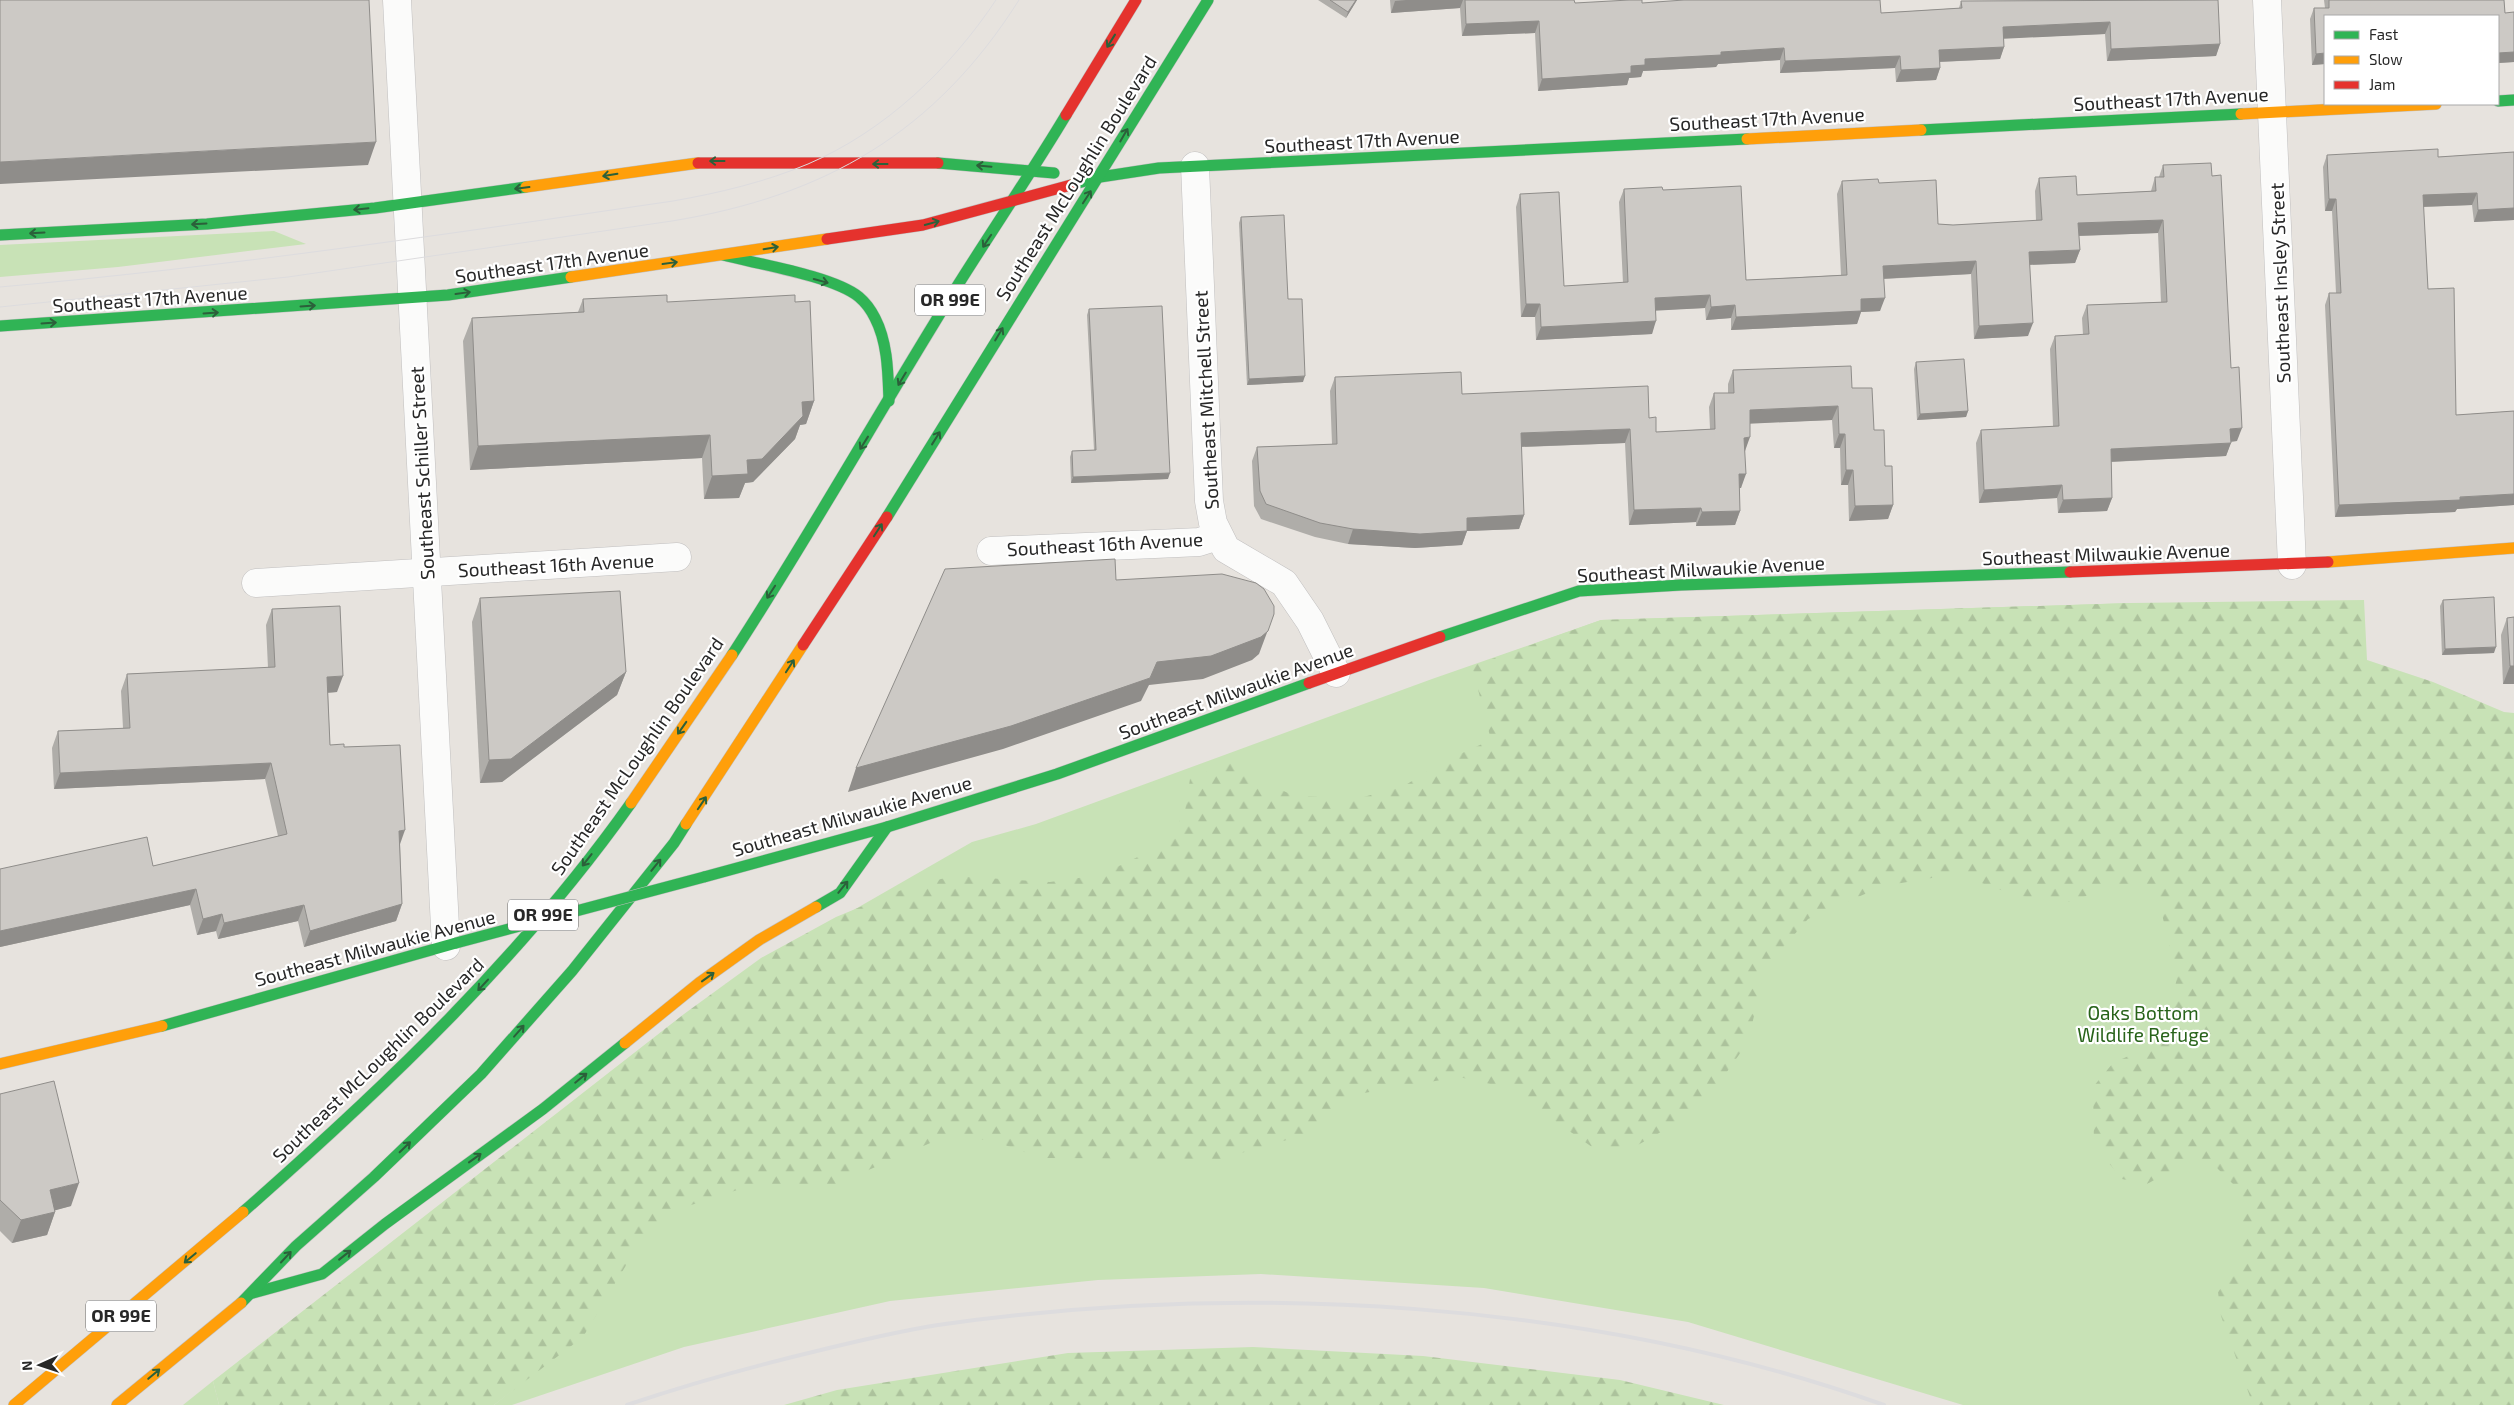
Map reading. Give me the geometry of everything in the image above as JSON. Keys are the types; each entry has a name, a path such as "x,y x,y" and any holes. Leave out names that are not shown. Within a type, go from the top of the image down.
{"main road":[{"name":"Southeast McLoughlin Boulevard","path":"14,1405 228,1227 336,1130 483,985 551,906 612,828 693,713 797,551 966,272 1033,171 1068,108 1136,0"},
{"name":"Southeast McLoughlin Boulevard","path":"117,1405 253,1293 296,1246 374,1177 481,1074 572,971 674,843 900,496 1028,288 1100,177 1208,0"},
{"path":"2499,101 2514,100"},
{"name":"Southeast 17th Avenue","path":"0,326 448,295 924,225 1100,177 1159,168 2413,105"},
{"name":"Southeast 17th Avenue","path":"0,234 207,224 410,203 710,161 956,164 1100,177"},
{"path":"723,255 841,287 859,297 874,318 885,348 889,401"},
{"name":"Southeast Milwaukie Avenue","path":"0,1064 126,1036 451,945 887,827 1057,774 1336,673 1579,591 1681,584 2292,565 2514,548"},
{"path":"253,1293 322,1274 385,1224 543,1109 699,983 759,940 840,892 887,827"}],"street":[{"name":"Southeast Schiller Street","path":"397,0 415,298 427,573 451,945"},
{"name":"Southeast Insley Street","path":"2267,0 2292,565"},
{"name":"Southeast Mitchell Street","path":"1195,166 1209,501 1213,523 1226,549 1284,583 1310,621 1336,673"},
{"name":"Southeast 16th Avenue","path":"991,551 1199,542 1218,536"},
{"name":"Southeast 16th Avenue","path":"256,583 677,558"}],"green space":[{"path":"274,231 306,244 118,267 0,277 0,245"},
{"name":"Oaks Bottom Wildlife Refuge","path":"2364,600 2367,660 2433,682 2504,712 2514,713 2514,1405 2253,1405 2221,1316 2218,1292 2239,1261 2243,1194 2213,1164 2191,1160 2147,1184 2122,1179 2094,1145 2093,1087 2113,1063 2162,1041 2177,978 2161,910 2142,887 2110,887 2070,902 2018,896 1956,874 1883,886 1808,919 1765,968 1748,1042 1700,1110 1629,1150 1592,1147 1508,1088 1459,1077 1358,1094 1301,1136 1220,1159 1041,1158 991,1140 944,1137 825,1189 759,1183 685,1207 640,1242 583,1337 494,1405 219,1405 213,1381 684,1014 761,958 836,917 911,886 954,876 1050,882 1100,875 1167,843 1185,811 1190,779 1238,758 1262,782 1293,795 1356,799 1404,786 1442,762 1491,740 1472,666 1601,620 2131,603"},
{"name":"Oaks Bottom Wildlife Refuge","path":"2131,603 2514,1405 1963,1405 1688,1322 1484,1288 1261,1274 1098,1280 890,1301 684,1347 512,1405 494,1405 525,1380 295,1405 784,950 972,842 1036,824 1432,679 1601,620"},
{"path":"1253,1347 1423,1356 1620,1380 1724,1405 784,1405 837,1390 1068,1353"},
{"path":"213,1381 219,1405 183,1405"}],"building":[{"path":"0,0 369,0 376,142 0,162"},
{"path":"1330,0 1356,0 1348,12"},
{"path":"1465,0 1574,0 1575,3 1642,0 1642,3 1684,0 1880,0 1881,13 1962,8 1961,1 2218,0 2220,44 2111,49 2110,22 2003,27 2004,47 1939,50 1940,68 1901,70 1900,56 1785,61 1784,48 1721,52 1721,55 1645,59 1645,65 1631,66 1631,73 1542,79 1539,21 1466,24"},
{"path":"2329,0 2504,0 2505,13 2514,12 2514,52 2499,53 2499,15 2324,15 2324,53 2316,54 2314,8 2329,8"},
{"path":"2438,149 2438,157 2514,152 2514,208 2478,210 2477,193 2423,195 2428,289 2454,288 2456,415 2514,411 2514,494 2460,497 2460,500 2339,505 2329,293 2341,293 2336,199 2329,199 2327,155"},
{"path":"2211,163 2212,176 2221,175 2231,368 2239,367 2242,428 2230,429 2231,443 2111,449 2112,498 2063,500 2062,485 1984,490 1981,430 2059,426 2055,336 2089,334 2087,305 2167,302 2163,220 2078,223 2080,250 2029,252 2033,323 1979,326 1976,261 1883,266 1885,298 1861,299 1861,311 1736,317 1735,305 1711,307 1710,295 1655,298 1656,321 1541,327 1540,304 1526,304 1520,194 1559,192 1564,286 1628,282 1624,189 1662,187 1663,190 1741,186 1746,280 1847,275 1842,181 1878,179 1879,183 1936,180 1938,224 1953,225 2042,220 2039,178 2076,176 2077,195 2156,191 2155,177 2164,177 2163,165"},
{"path":"1284,215 1288,299 1302,299 1305,376 1249,379 1241,217"},
{"path":"667,295 667,302 795,295 795,302 810,301 814,401 802,402 803,416 762,459 747,460 748,474 712,476 710,435 478,446 472,318 584,312 583,299"},
{"path":"1162,306 1170,473 1073,477 1072,451 1096,450 1089,309"},
{"path":"1964,359 1968,411 1920,414 1916,362"},
{"path":"1851,366 1852,388 1872,388 1874,430 1884,430 1885,466 1892,466 1893,505 1855,506 1853,470 1846,470 1845,434 1839,434 1838,406 1750,410 1750,437 1744,438 1746,474 1739,474 1740,511 1702,512 1701,508 1634,510 1630,429 1521,433 1524,515 1467,518 1467,531 1420,534 1353,529 1320,523 1266,504 1260,491 1257,447 1337,444 1335,377 1461,372 1462,394 1648,386 1649,418 1656,417 1656,432 1715,429 1714,393 1734,393 1733,370"},
{"path":"1115,559 1116,580 1222,574 1256,583 1264,589 1274,606 1274,614 1268,631 1261,637 1211,656 1157,662 1150,678 1011,726 856,768 945,569"},
{"path":"620,591 626,672 511,759 489,760 480,598"},
{"path":"2494,597 2496,647 2445,649 2443,600"},
{"path":"340,606 343,676 327,677 330,745 344,744 344,747 400,745 405,830 399,831 402,904 310,931 304,905 224,923 222,914 203,919 196,889 0,931 0,869 147,837 153,866 287,834 271,763 60,773 58,731 130,728 127,674 275,667 272,609"},
{"path":"2514,617 2514,666 2510,666 2507,618"},
{"path":"54,1081 79,1183 50,1190 55,1212 21,1220 0,1200 0,1094"}],"tram line":[{"path":"0,287 169,270 421,237 673,201 759,182 808,164 836,150 889,116 937,74 978,26 996,0"},
{"path":"0,307 288,277 672,221 727,210 779,195 827,175 871,151 913,122 951,87 986,47 1019,0"}],"railway":[{"path":"627,1405 775,1361 881,1336 938,1325 1055,1311 1175,1304 1295,1303 1416,1309 1537,1322 1655,1342 1771,1370 1884,1405"}],"traffic: fast":[{"path":"887,517 1208,0"},
{"path":"2499,101 2514,100"},
{"path":"1921,130 2241,114"},
{"path":"732,655 810,531 951,296 1066,115"},
{"path":"1071,185 1100,177 1159,168 1747,139"},
{"path":"938,163 1054,173"},
{"path":"0,235 207,224 375,208 526,187"},
{"path":"723,255 814,277 832,283 859,297 873,315 883,338 889,401"},
{"path":"0,326 448,295 571,277"},
{"path":"1440,637 1579,591 1681,585 2070,572"},
{"path":"704,877 887,827 1057,774 1309,683"},
{"path":"243,1212 348,1117 449,1019 544,914 589,860 631,803"},
{"path":"241,1303 296,1246 374,1177 481,1074 572,971 674,843 686,824"},
{"path":"816,907 840,893 887,827"},
{"path":"456,943 704,877"},
{"path":"162,1026 456,943"},
{"path":"253,1293 322,1274 385,1224 543,1109 625,1043"}],"traffic: slow":[{"path":"2241,114 2416,105"},
{"path":"1747,139 1921,130"},
{"path":"526,187 698,163"},
{"path":"571,277 827,239"},
{"path":"2328,562 2514,548"},
{"path":"686,824 803,645"},
{"path":"631,803 732,655"},
{"path":"625,1043 699,983 759,940 816,907"},
{"path":"0,1064 162,1026"},
{"path":"14,1405 243,1212"},
{"path":"117,1405 241,1303"}],"traffic: jam":[{"path":"1066,115 1136,0"},
{"path":"698,163 938,163"},
{"path":"827,239 923,225 1071,185"},
{"path":"803,645 887,517"},
{"path":"2070,572 2328,562"},
{"path":"1309,683 1440,637"}]}
